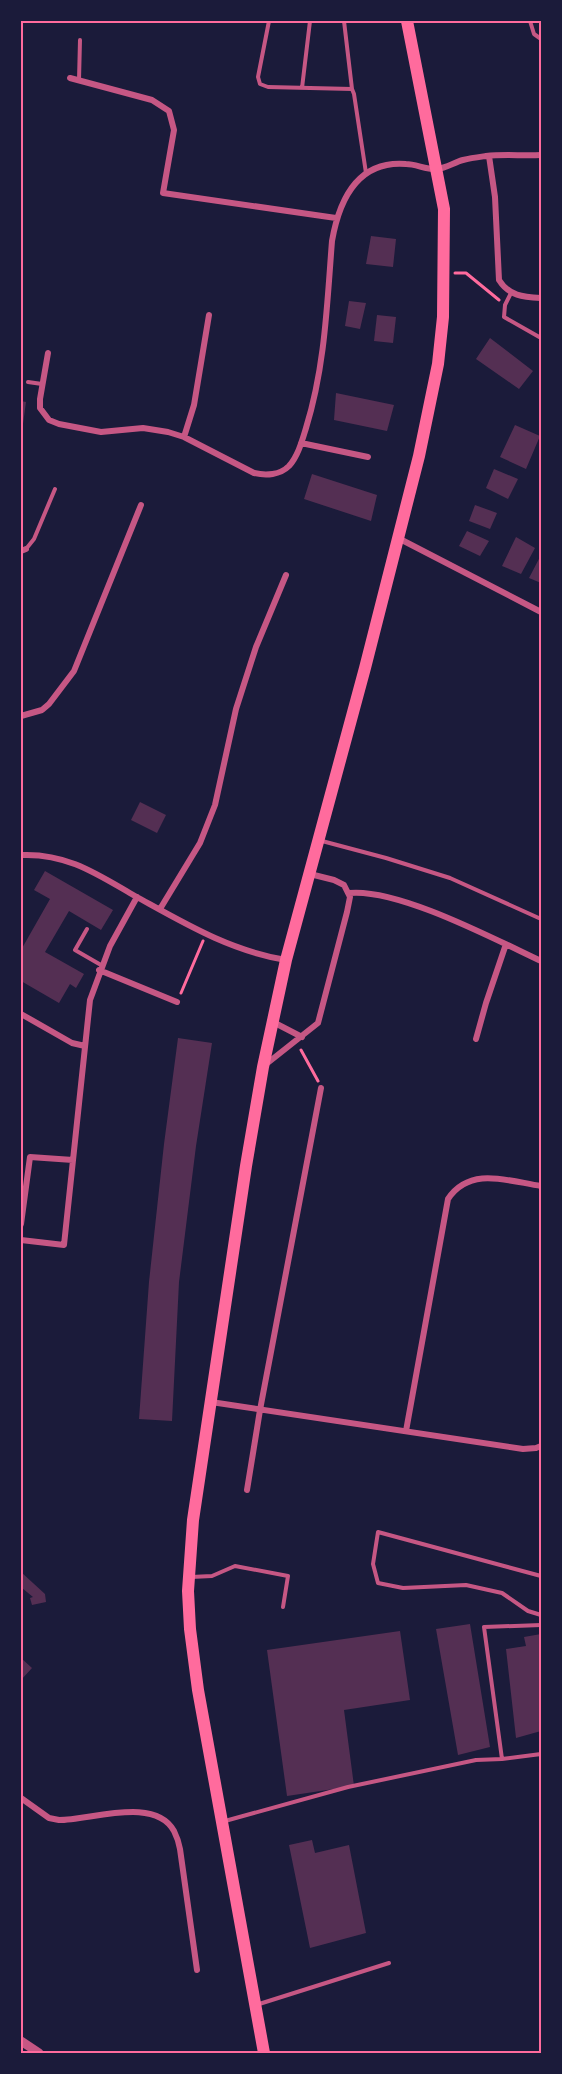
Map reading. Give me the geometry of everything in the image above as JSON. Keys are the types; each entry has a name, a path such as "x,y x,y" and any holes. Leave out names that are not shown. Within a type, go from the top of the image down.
{"main road":[{"path":"264,2053 198,1690 190,1629 189,1576 193,1520 210,1402 271,1021 419,456 438,364 443,317 444,209 407,21"}],"street":[{"path":"70,78 152,100 169,111 174,130 163,193 336,218"},
{"path":"48,353 40,408 44,415 59,424 101,432 155,429 184,437 245,469 263,475 281,471 288,468 301,443 319,383 332,241 336,218 346,195 366,173 384,166 404,163 437,169 464,160 489,156 541,155"},
{"path":"489,156 495,197 498,273 503,285 511,293 541,298"},
{"path":"184,437 194,405 209,315"},
{"path":"301,443 368,457"},
{"path":"21,716 42,710 61,691 74,671 141,505"},
{"path":"398,538 541,612"},
{"path":"160,909 200,843 215,805 236,709 256,647 286,575"},
{"path":"21,855 49,855 66,860 206,934 250,953 286,960"},
{"path":"262,1067 314,1028 320,1019 347,912 349,893 340,882 309,874"},
{"path":"349,893 368,892 440,915 541,961"},
{"path":"21,1240 64,1245 90,1000 100,968 137,897"},
{"path":"476,1039 506,944"},
{"path":"100,968 177,1002"},
{"path":"21,1014 72,1043 85,1046"},
{"path":"271,1021 304,1036"},
{"path":"247,1490 321,1088"},
{"path":"21,1224 30,1156 73,1160"},
{"path":"406,1431 448,1199 454,1190 472,1179 484,1178 541,1186"},
{"path":"210,1402 523,1449 541,1446"},
{"path":"21,1798 49,1818 59,1820 145,1812 156,1815 169,1824 175,1832 180,1849 197,1970"},
{"path":"21,2041 39,2053"}],"lane":[{"path":"269,21 258,77 260,84 268,87 352,88"},
{"path":"302,88 310,21"},
{"path":"344,21 366,173"},
{"path":"530,21 534,34 541,39"},
{"path":"79,80 80,40"},
{"path":"511,293 505,305 504,317 541,338"},
{"path":"28,382 42,384"},
{"path":"24,550 34,538 55,489"},
{"path":"318,840 450,878 541,919"},
{"path":"87,929 75,950 100,968"},
{"path":"541,1576 378,1532 373,1564 378,1583 404,1588 466,1585 502,1593 528,1611 541,1614"},
{"path":"189,1576 212,1576 235,1566 288,1576 283,1607"},
{"path":"502,1759 484,1627 541,1625"},
{"path":"222,1822 348,1787 476,1760 541,1754"},
{"path":"255,2006 389,1963"}],"path":[{"path":"444,272 466,273 505,305"},
{"path":"177,1002 206,934"},
{"path":"304,1036 301,1051 321,1088"}],"building":[{"path":"371,236 396,239 393,267 366,264"},
{"path":"349,301 366,303 360,329 345,326"},
{"path":"377,315 396,317 393,343 374,341"},
{"path":"490,338 533,371 519,389 476,359"},
{"path":"336,393 394,405 387,431 334,420"},
{"path":"21,401 26,402 22,431 21,431"},
{"path":"515,425 540,436 526,469 500,457"},
{"path":"494,469 518,479 508,499 486,488"},
{"path":"312,474 377,495 371,521 304,499"},
{"path":"475,505 497,513 490,529 469,521"},
{"path":"467,531 489,541 480,556 459,546"},
{"path":"516,537 535,548 521,574 502,566"},
{"path":"541,555 541,583 529,578"},
{"path":"140,802 166,815 157,833 131,820"},
{"path":"45,871 113,910 101,930 69,911 45,952 84,974 76,988 70,984 59,1003 21,981 21,950 50,899 34,890"},
{"path":"178,1038 212,1043 179,1282 172,1421 139,1419 149,1282"},
{"path":"21,1572 45,1594 46,1602 32,1605 30,1598 33,1597 21,1589"},
{"path":"470,1624 490,1747 458,1755 436,1629"},
{"path":"400,1631 410,1700 344,1710 354,1786 287,1796 267,1650"},
{"path":"541,1634 541,1731 516,1738 506,1649 526,1646 524,1637"},
{"path":"21,1658 32,1668 21,1680"},
{"path":"312,1840 315,1853 349,1845 366,1933 310,1948 289,1845"}]}
